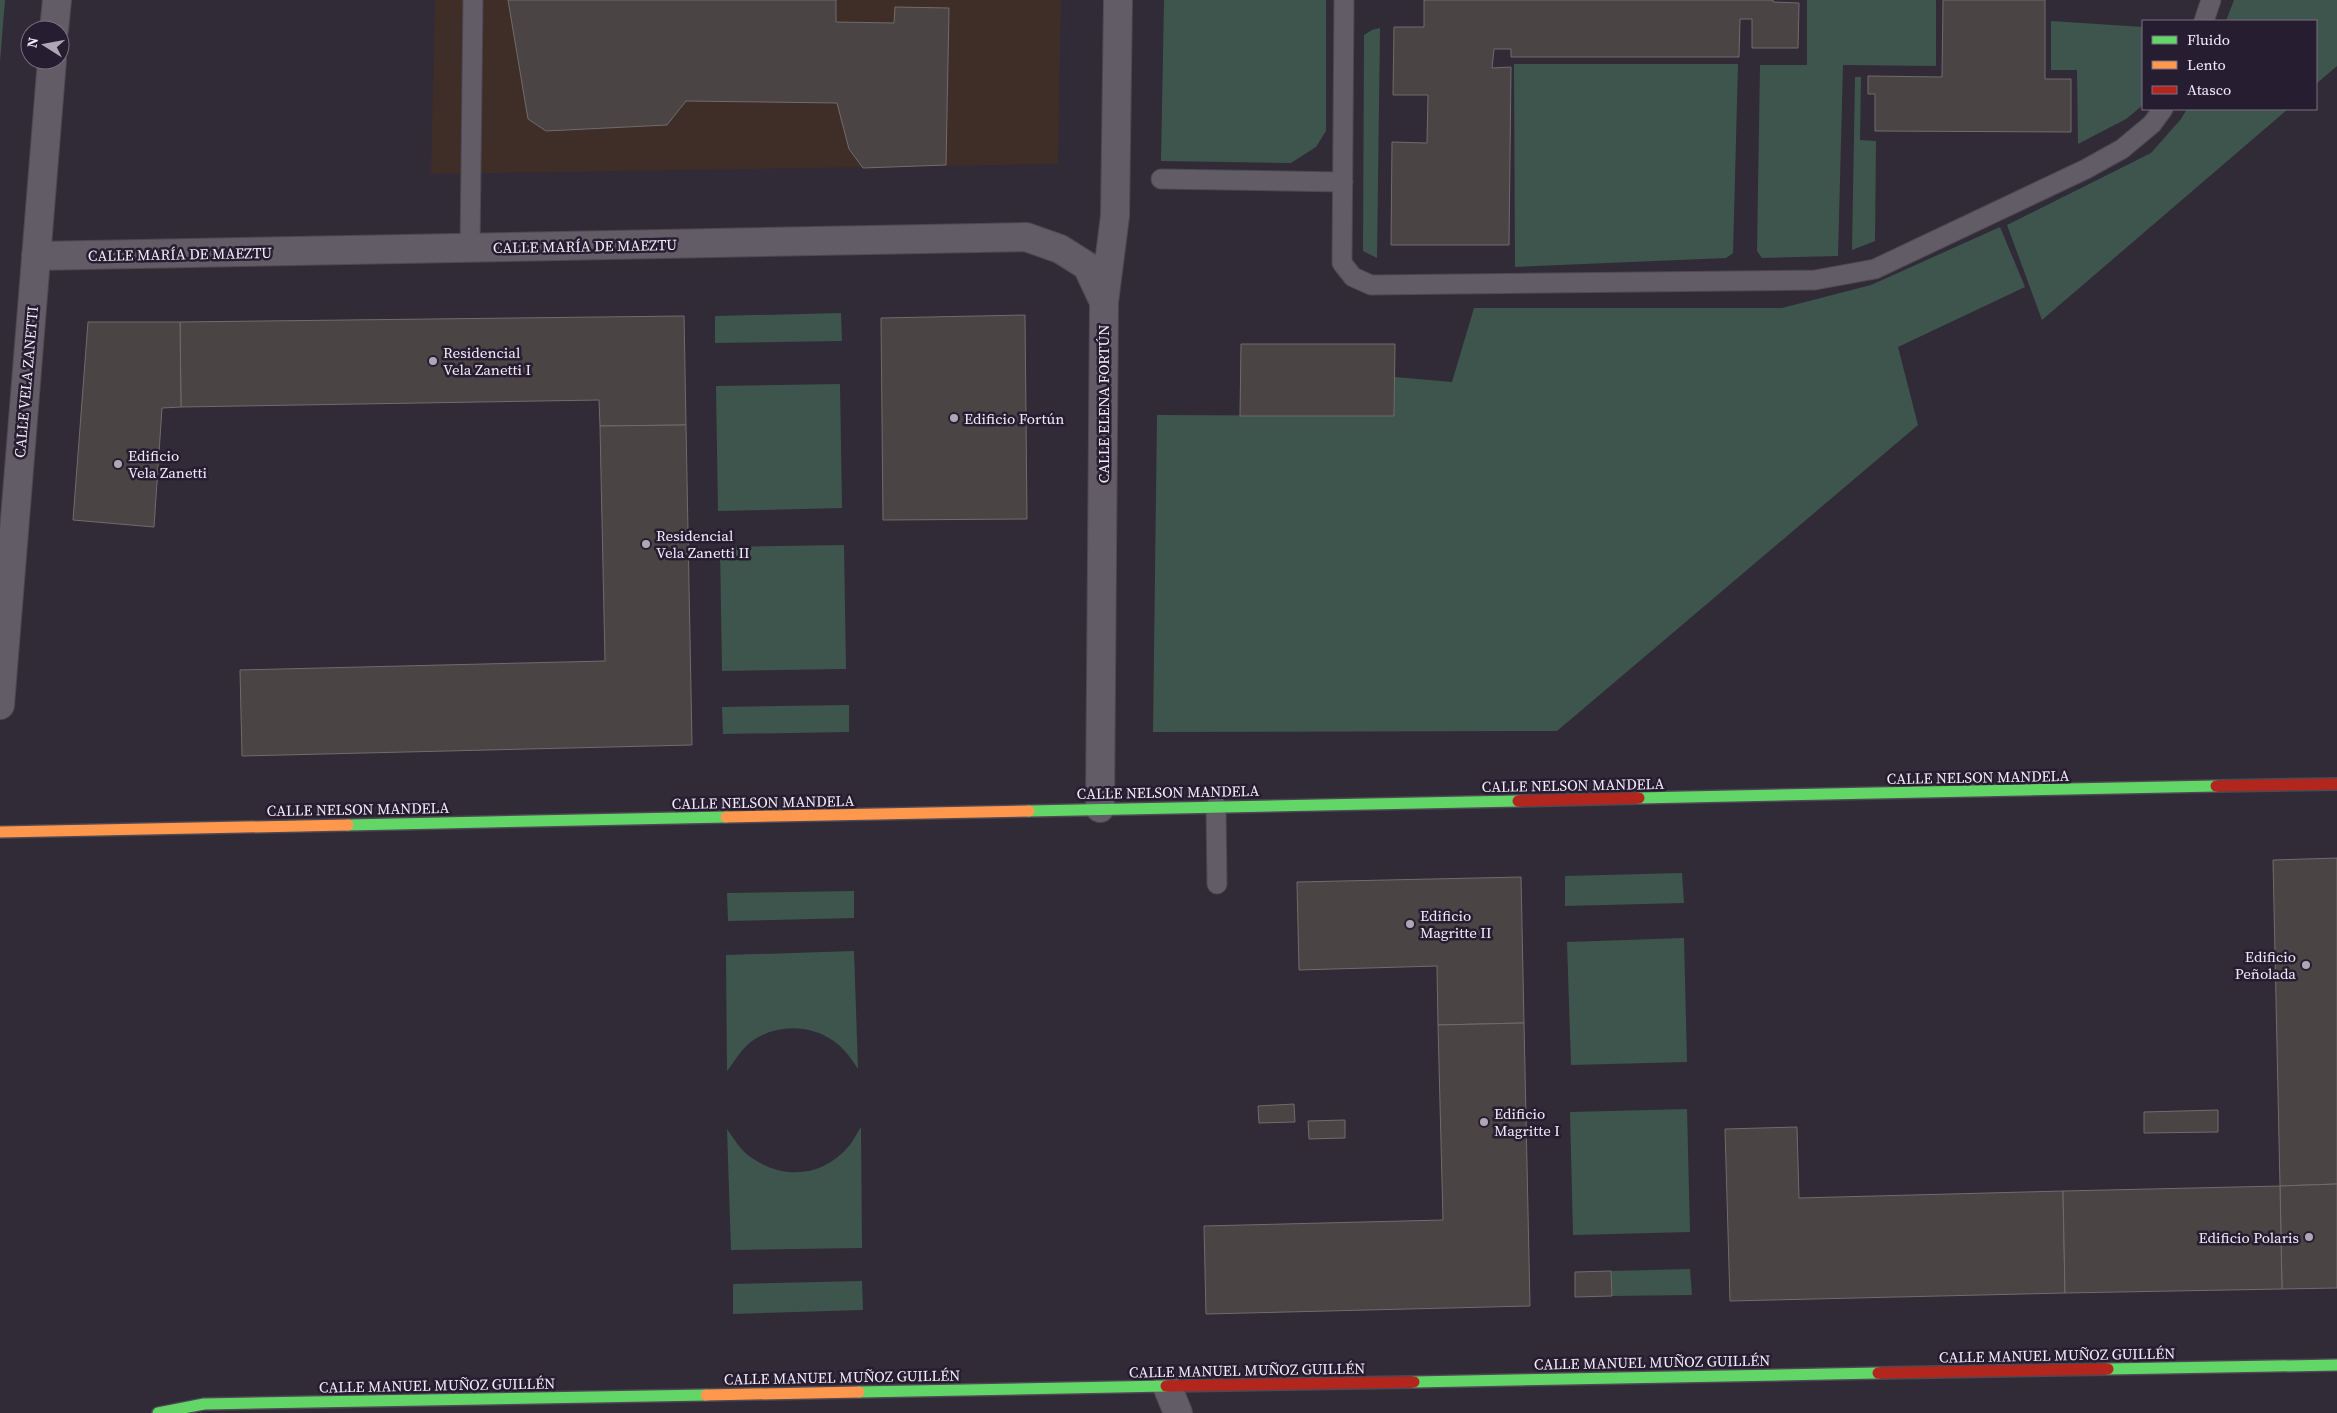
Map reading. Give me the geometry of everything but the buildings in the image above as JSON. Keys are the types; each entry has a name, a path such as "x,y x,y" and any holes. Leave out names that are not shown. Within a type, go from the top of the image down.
{"street":[{"path":"55,20 57,0"},
{"name":"CALLE ELENA FORTÚN","path":"1100,808 1104,302 1115,216 1118,0"},
{"name":"CALLE VELA ZANETTI","path":"0,705 51,70"},
{"name":"CALLE MARÍA DE MAEZTU","path":"36,256 1026,237 1060,248 1086,266 1104,302"},
{"name":"CALLE NELSON MANDELA","path":"0,832 2337,784"},
{"name":"CALLE MANUEL MUÑOZ GUILLÉN","path":"158,1413 204,1404 2337,1365"},
{"path":"1167,1386 1178,1413"}],"lane":[{"path":"470,248 473,0"},
{"path":"1344,0 1342,263 1353,277 1371,285 1814,280 1875,269 2086,169 2122,148 2152,124 2162,110"},
{"path":"2204,20 2211,0"},
{"path":"1161,179 1343,182"},
{"path":"1216,806 1217,884"}],"shaded area":[{"path":"435,0 1061,0 1058,164 431,174"}],"green space":[{"path":"0,0 5,0 0,62"},
{"path":"1164,0 1326,0 1326,131 1316,147 1291,163 1161,161"},
{"path":"1807,0 1936,0 1936,66 1843,65 1838,256 1762,258 1757,251 1760,65 1807,65"},
{"path":"2234,0 2337,0 2337,66 2317,83 2317,20 2226,20"},
{"path":"2051,21 2142,27 2142,106 2126,119 2078,144 2077,70 2051,70"},
{"path":"1380,28 1377,258 1363,251 1364,35"},
{"path":"1514,64 1738,64 1733,253 1726,258 1515,267"},
{"path":"1855,77 1861,77 1860,140 1876,141 1875,241 1852,250"},
{"path":"2186,110 2287,110 2042,320 2007,225 2151,153 2181,119"},
{"path":"2000,227 2025,287 1898,347 1918,425 1557,731 1153,732 1157,415 1394,416 1395,377 1452,382 1474,308 1782,308 1871,285"},
{"path":"841,313 842,341 715,343 715,316"},
{"path":"840,384 842,508 718,511 716,386"},
{"path":"844,545 846,669 722,671 720,547"},
{"path":"849,705 849,732 723,734 722,707"},
{"path":"1682,873 1684,903 1565,906 1565,876"},
{"path":"854,891 854,918 728,921 727,893"},
{"path":"1684,938 1687,1062 1571,1065 1567,942"},
{"path":"854,951 858,1069 845,1051 826,1036 805,1029 794,1028 772,1031 761,1035 741,1051 727,1071 726,955"},
{"path":"1687,1109 1690,1232 1573,1235 1570,1112"},
{"path":"861,1127 862,1248 731,1250 727,1129 744,1152 764,1165 777,1170 803,1172 827,1164 839,1156 849,1146"},
{"path":"1690,1269 1692,1295 1612,1296 1611,1271"},
{"path":"862,1281 863,1310 733,1314 733,1284"}],"traffic: fast":[{"path":"1639,798 2216,786"},
{"path":"1029,811 1518,801"},
{"path":"348,825 726,817"},
{"path":"2108,1369 2337,1365"},
{"path":"1414,1382 1878,1373"},
{"path":"859,1392 1166,1386"},
{"path":"158,1413 204,1404 706,1395"}],"traffic: slow":[{"path":"726,817 1029,811"},
{"path":"0,832 348,825"},
{"path":"706,1395 859,1392"}],"traffic: jam":[{"path":"2216,786 2337,784"},
{"path":"1518,801 1639,798"},
{"path":"1878,1373 2108,1369"},
{"path":"1166,1386 1414,1382"}],"place":[{"name":"Residencial Vela Zanetti I","path":"433,361"},
{"name":"Edificio Fortún","path":"954,418"},
{"name":"Edificio Vela Zanetti","path":"118,464"},
{"name":"Residencial Vela Zanetti II","path":"646,544"},
{"name":"Edificio Magritte II","path":"1410,924"},
{"name":"Edificio Peñolada","path":"2306,965"},
{"name":"Edificio Magritte I","path":"1484,1122"},
{"name":"Edificio Polaris","path":"2309,1237"}]}
